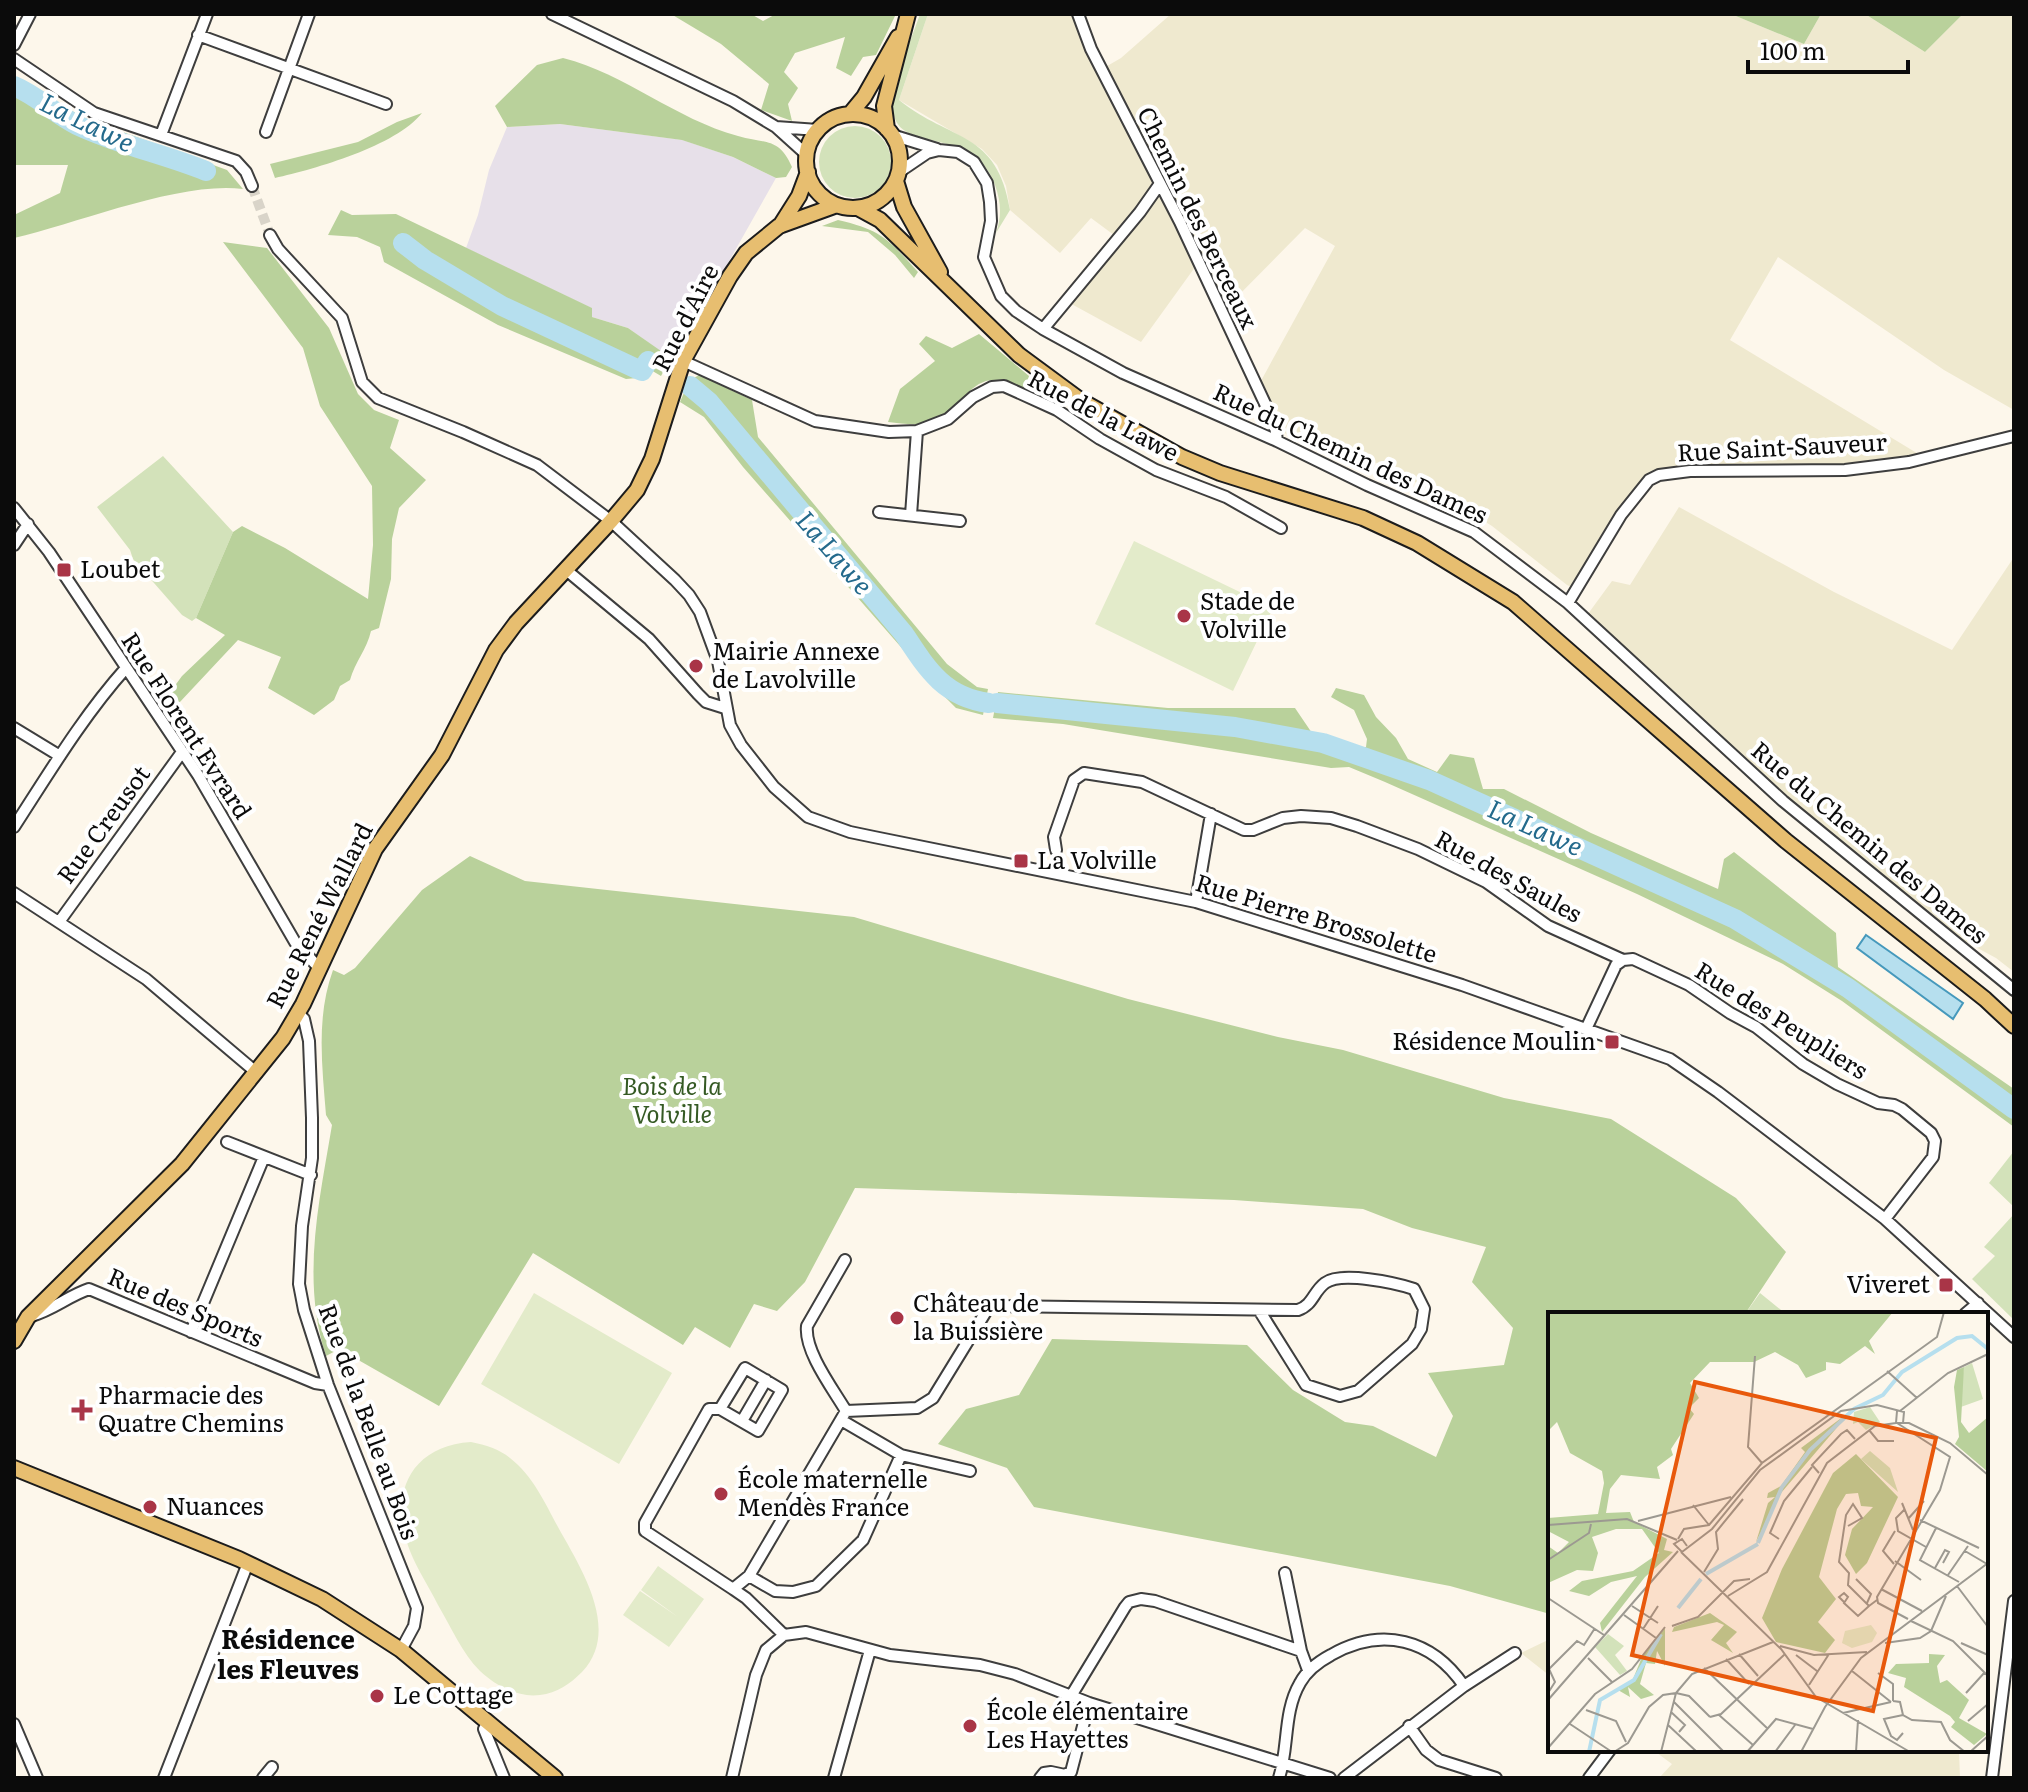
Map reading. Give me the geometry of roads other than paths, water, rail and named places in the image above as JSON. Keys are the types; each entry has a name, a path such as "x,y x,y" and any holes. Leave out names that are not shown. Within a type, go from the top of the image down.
{"main road":[{"path":"908,14 884,106 890,132 898,146 897,176 904,207 948,286"},
{"path":"850,114 864,97 903,31"},
{"path":"890,132 870,117 850,114 832,119 818,130 807,155 808,172 818,193 837,205 858,208 880,220 1019,355 1080,400 1182,457 1220,473 1376,524 1417,543 1513,602 1786,841 1985,999 2014,1026"},
{"name":"Rue d'Aire","path":"637,490 652,459 683,361 730,276 746,253 779,226 799,196 808,172"},
{"path":"858,208 876,202 891,189 897,176"},
{"name":"Rue d'Aire","path":"779,226 837,205"},
{"name":"Rue René Wallard","path":"14,1341 28,1317 174,1173 257,1073 298,1013 375,849 442,755 496,650 516,623 637,490"},
{"path":"14,1461 34,1475"},
{"path":"14,1468 248,1563 322,1599 401,1650 555,1778"}],"street":[{"path":"14,45 30,14"},
{"path":"161,135 207,14"},
{"path":"266,132 309,14"},
{"path":"552,14 733,101 776,127 807,155"},
{"name":"Chemin des Berceaux","path":"1078,14 1091,49 1180,222 1275,425 1277,441"},
{"path":"198,35 386,104"},
{"path":"14,59 94,113 236,161 246,172 252,186"},
{"path":"776,127 818,130"},
{"name":"Rue du Chemin des Dames","path":"890,132 939,150 958,152 974,162 987,183 991,221 984,257 1006,302 1043,329 1123,373 1474,532 1568,603 1783,801 2014,990"},
{"path":"897,176 927,153 939,150"},
{"path":"1043,329 1159,185"},
{"name":"Rue Pierre Brossolette","path":"270,235 278,249 342,318 362,382 378,398 537,465 611,521 675,580 700,612 718,661 730,725 774,787 808,817 850,832 1196,902 1462,985 1670,1059 1885,1219 1988,1312"},
{"name":"Rue de la Lawe","path":"683,361 815,421 889,432 917,431 948,419 973,397 992,387 1004,386 1057,410 1100,439 1156,470 1226,497 1281,528"},
{"path":"911,515 917,431"},
{"name":"Rue Saint-Sauveur","path":"1568,603 1621,515 1649,480 1659,475 1690,471 1845,470 1909,462 2014,436"},
{"name":"Rue Florent Evrard","path":"14,508 28,524 198,775 295,942 320,969"},
{"path":"879,512 960,521"},
{"path":"14,545 28,524"},
{"path":"565,569 649,639 706,702 725,708"},
{"path":"14,827 60,756 126,668"},
{"path":"14,728 60,756"},
{"name":"Rue Creusot","path":"59,922 182,752"},
{"path":"1056,850 1054,837 1074,780 1084,773 1142,782 1211,814 1196,902"},
{"name":"Rue des Saules","path":"1211,814 1244,830 1301,816 1331,818 1357,826 1418,849 1486,882 1548,926 1623,960"},
{"path":"14,893 146,979 257,1073"},
{"name":"Rue des Peupliers","path":"1623,960 1633,959 1689,985 1756,1027 1825,1077 1878,1103 1902,1109 1931,1133 1936,1150 1933,1157 1885,1219"},
{"path":"1587,1027 1616,965 1623,960"},
{"name":"Rue de la Belle au Bois","path":"298,1013 304,1019 309,1041 312,1118 311,1175 302,1226 299,1284 309,1331 328,1385 417,1608 414,1626 401,1650"},
{"path":"227,1142 311,1175"},
{"path":"191,1332 264,1157"},
{"path":"845,1260 807,1326 806,1334 844,1416 901,1455 970,1471"},
{"path":"844,1416 917,1408 933,1398 987,1310 994,1306 1298,1310 1307,1307 1324,1284 1334,1279 1386,1280 1414,1289 1424,1309 1421,1329 1401,1356 1358,1391 1340,1396 1306,1385 1259,1310"},
{"name":"Rue des Sports","path":"28,1317 47,1312 89,1289 315,1383 328,1385"},
{"path":"1967,1312 1978,1303"},
{"name":"Rue Pierre Brossolette","path":"1988,1312 2014,1337"},
{"path":"715,1409 758,1431 782,1390 745,1368 715,1409 645,1523 645,1531 746,1598 784,1635"},
{"path":"742,1421 766,1380"},
{"path":"733,1589 749,1576 844,1416"},
{"path":"749,1576 775,1591 793,1592 816,1586 859,1546 901,1455"},
{"path":"164,1778 248,1563"},
{"path":"1285,1573 1301,1651 1308,1670"},
{"path":"1071,1696 1129,1602 1141,1599 1155,1601 1301,1651"},
{"path":"1992,1778 2014,1601"},
{"path":"732,1778 756,1675 766,1650 784,1635 806,1632 870,1650 980,1665 1015,1674 1089,1703 1330,1778"},
{"path":"1279,1778 1284,1763 1291,1701 1308,1670 1357,1642 1375,1639 1416,1644 1452,1668 1464,1686"},
{"path":"834,1778 870,1650"},
{"path":"1344,1778 1409,1726 1515,1653"},
{"path":"1040,1778 1044,1773 1065,1775 1071,1772 1089,1703"},
{"path":"488,1722 484,1729 504,1778"},
{"path":"14,1724 37,1778"},
{"path":"1409,1726 1426,1750 1439,1760 1496,1778"},
{"path":"1589,1778 1608,1752"},
{"path":"263,1778 272,1767"}],"water":[{"path":"1866,935 1963,1003 1953,1019 1857,948"}],"waterway":[{"name":"La Lawe","path":"14,86 77,125 206,171"},
{"name":"La Lawe","path":"403,243 425,260 502,306 642,371 648,361"},
{"name":"La Lawe","path":"690,386 709,402 904,634 929,670 960,695 989,703"},
{"name":"La Lawe","path":"997,703 1235,727 1323,743 1429,780 1735,919 1848,988 2014,1109"}],"tunnel":[{"path":"252,186 270,235"}],"place":[{"name":"Loubet","path":"64,570"},
{"name":"Stade de Volville","path":"1184,616"},
{"name":"Mairie Annexe de Lavolville","path":"696,666"},
{"name":"La Volville","path":"1021,861"},
{"name":"Résidence Moulin","path":"1612,1042"},
{"name":"Viveret","path":"1946,1285"},
{"name":"Château de la Buissière","path":"897,1318"},
{"name":"Pharmacie des Quatre Chemins","path":"82,1410"},
{"name":"École maternelle Mendès France","path":"721,1494"},
{"name":"Nuances","path":"150,1507"},
{"name":"Le Cottage","path":"377,1696"},
{"name":"École élémentaire Les Hayettes","path":"970,1726"}],"district":[{"name":"Résidence les Fleuves","path":"288,1655"}],"park label":[{"name":"Bois de la Volville","path":"672,1101"}]}
